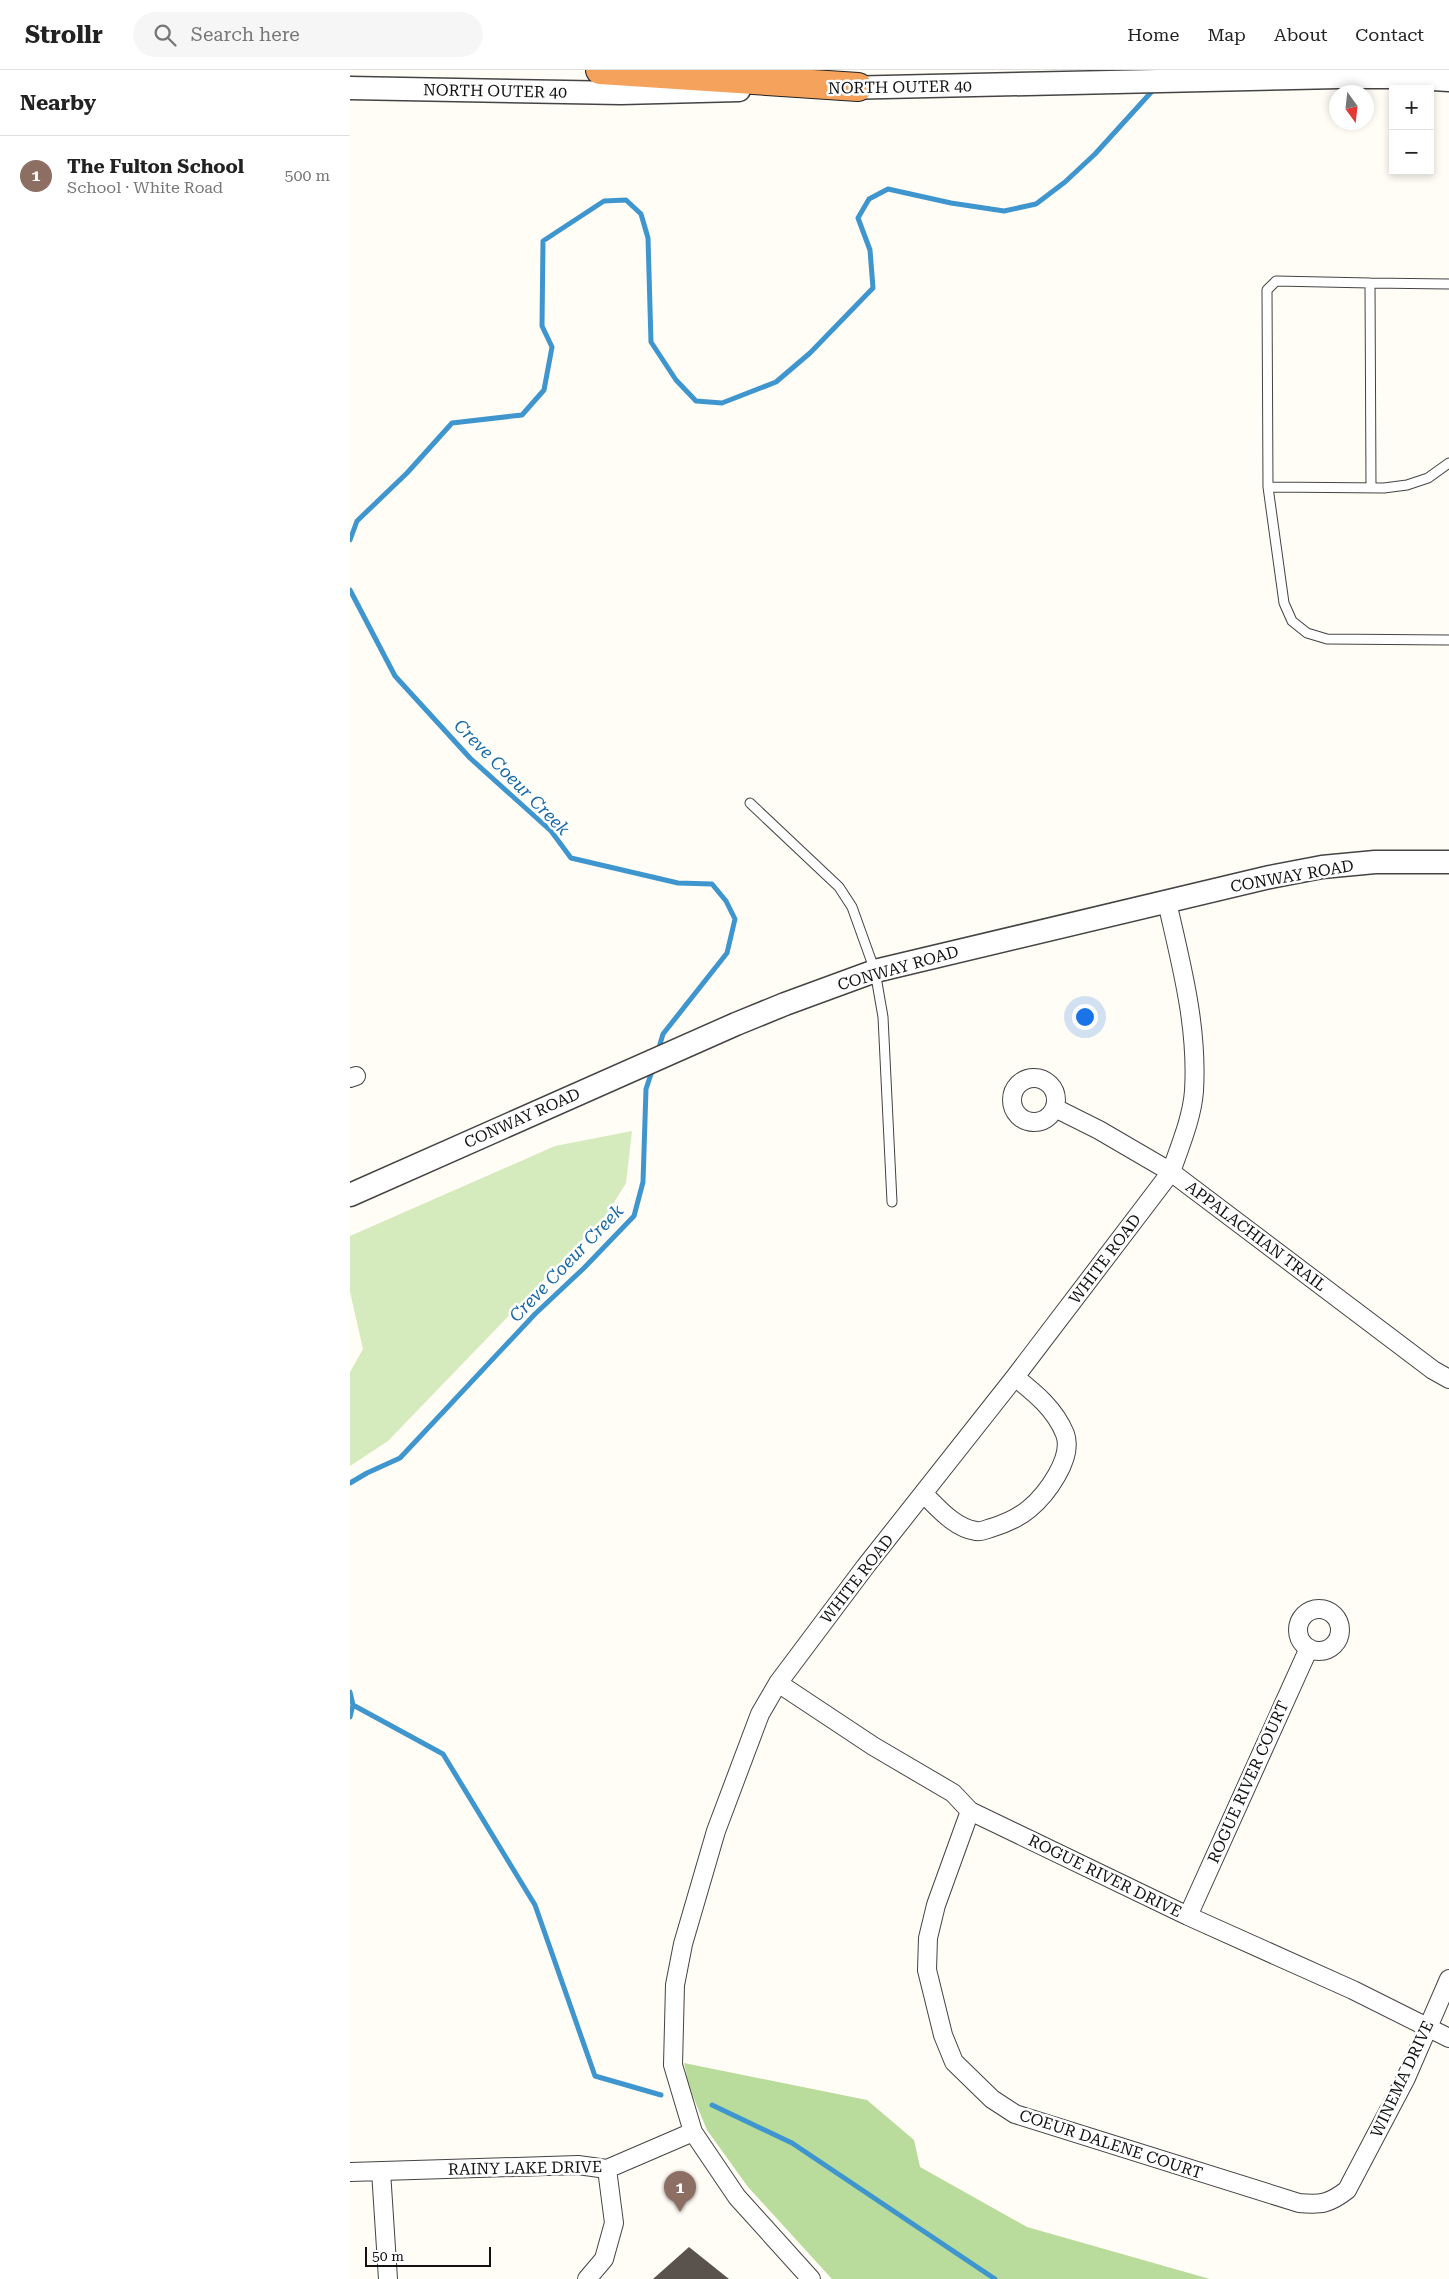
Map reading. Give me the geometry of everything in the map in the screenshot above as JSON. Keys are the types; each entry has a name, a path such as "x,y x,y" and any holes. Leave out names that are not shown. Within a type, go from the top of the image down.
{"highway":[{"path":"600,70 858,87"}],"street":[{"name":"NORTH OUTER 40","path":"350,88 622,93 1399,77 1449,80"},
{"name":"CONWAY ROAD","path":"350,1195 736,1024 785,1004 875,972 1270,877 1322,867 1375,862 1449,862"},
{"name":"WHITE ROAD","path":"811,2279 737,2197 693,2132 673,2065 675,1985 684,1944 716,1831 760,1714 778,1683 865,1567 924,1494 1171,1172 1184,1136 1194,1092 1194,1053 1189,998 1167,902"},
{"name":"APPALACHIAN TRAIL","path":"1055,1108 1099,1130 1171,1172 1433,1370 1449,1378"},
{"path":"924,1494 952,1522 977,1532 1005,1524 1028,1510 1045,1493 1062,1467 1066,1452 1066,1435 1053,1412 1041,1397 1015,1376"},
{"name":"ROGUE RIVER COURT","path":"1188,1916 1308,1648"},
{"name":"ROGUE RIVER DRIVE","path":"778,1683 873,1746 953,1793 970,1811 1188,1916 1353,1990 1449,2038"},
{"name":"COEUR DALENE COURT","path":"970,1811 936,1905 928,1938 927,1970 943,2035 954,2062 992,2099 1015,2114 1298,2203 1318,2205 1334,2201"},
{"name":"WINEMA DRIVE","path":"1334,2201 1347,2190 1406,2078 1449,1979"},
{"name":"RAINY LAKE DRIVE","path":"350,2172 578,2165 607,2169 693,2132"},
{"path":"587,2279 604,2259 614,2223 607,2169"},
{"path":"381,2171 388,2279"}],"lane":[{"path":"1449,284 1276,281 1267,290 1268,487 1284,603 1292,621 1307,633 1327,639 1449,640"},
{"path":"1370,283 1372,488"},
{"path":"1268,487 1372,488 1407,485 1428,478 1449,463"},
{"path":"750,802 839,887 852,908 875,972 883,1017 892,1202"}],"green space":[{"path":"632,1131 626,1183 607,1214 388,1441 350,1466 350,1372 363,1349 350,1292 350,1236 555,1146"},
{"path":"684,2063 867,2100 914,2140 920,2167 1027,2227 1210,2279 832,2279 748,2187 707,2130 689,2087"}],"building":[{"path":"689,2247 729,2279 653,2279"}],"waterway":[{"name":"Creve Coeur Creek","path":"350,540 357,521 407,473 452,423 522,415 544,390 552,347 542,326 543,241 604,201 626,200 641,214 648,238 651,342 676,380 696,401 722,403 776,382 810,353 873,288 870,250 858,218 869,199 888,189 951,203 1004,211 1036,204 1065,182 1095,154 1155,88"},
{"name":"Creve Coeur Creek","path":"350,590 395,676 470,758 551,831 571,858 678,883 712,884 726,901 735,919 727,953 663,1034 658,1051"},
{"name":"Creve Coeur Creek","path":"350,1483 400,1458 535,1314 584,1268 634,1216 643,1182 646,1089 653,1068"},
{"name":"Creve Coeur Creek","path":"350,1692 353,1705 350,1717"},
{"path":"353,1705 443,1754 535,1905 595,2076 661,2095"},
{"path":"712,2105 792,2143 995,2279"}],"place":[{"name":"The Fulton School","path":"680,2212"}]}
